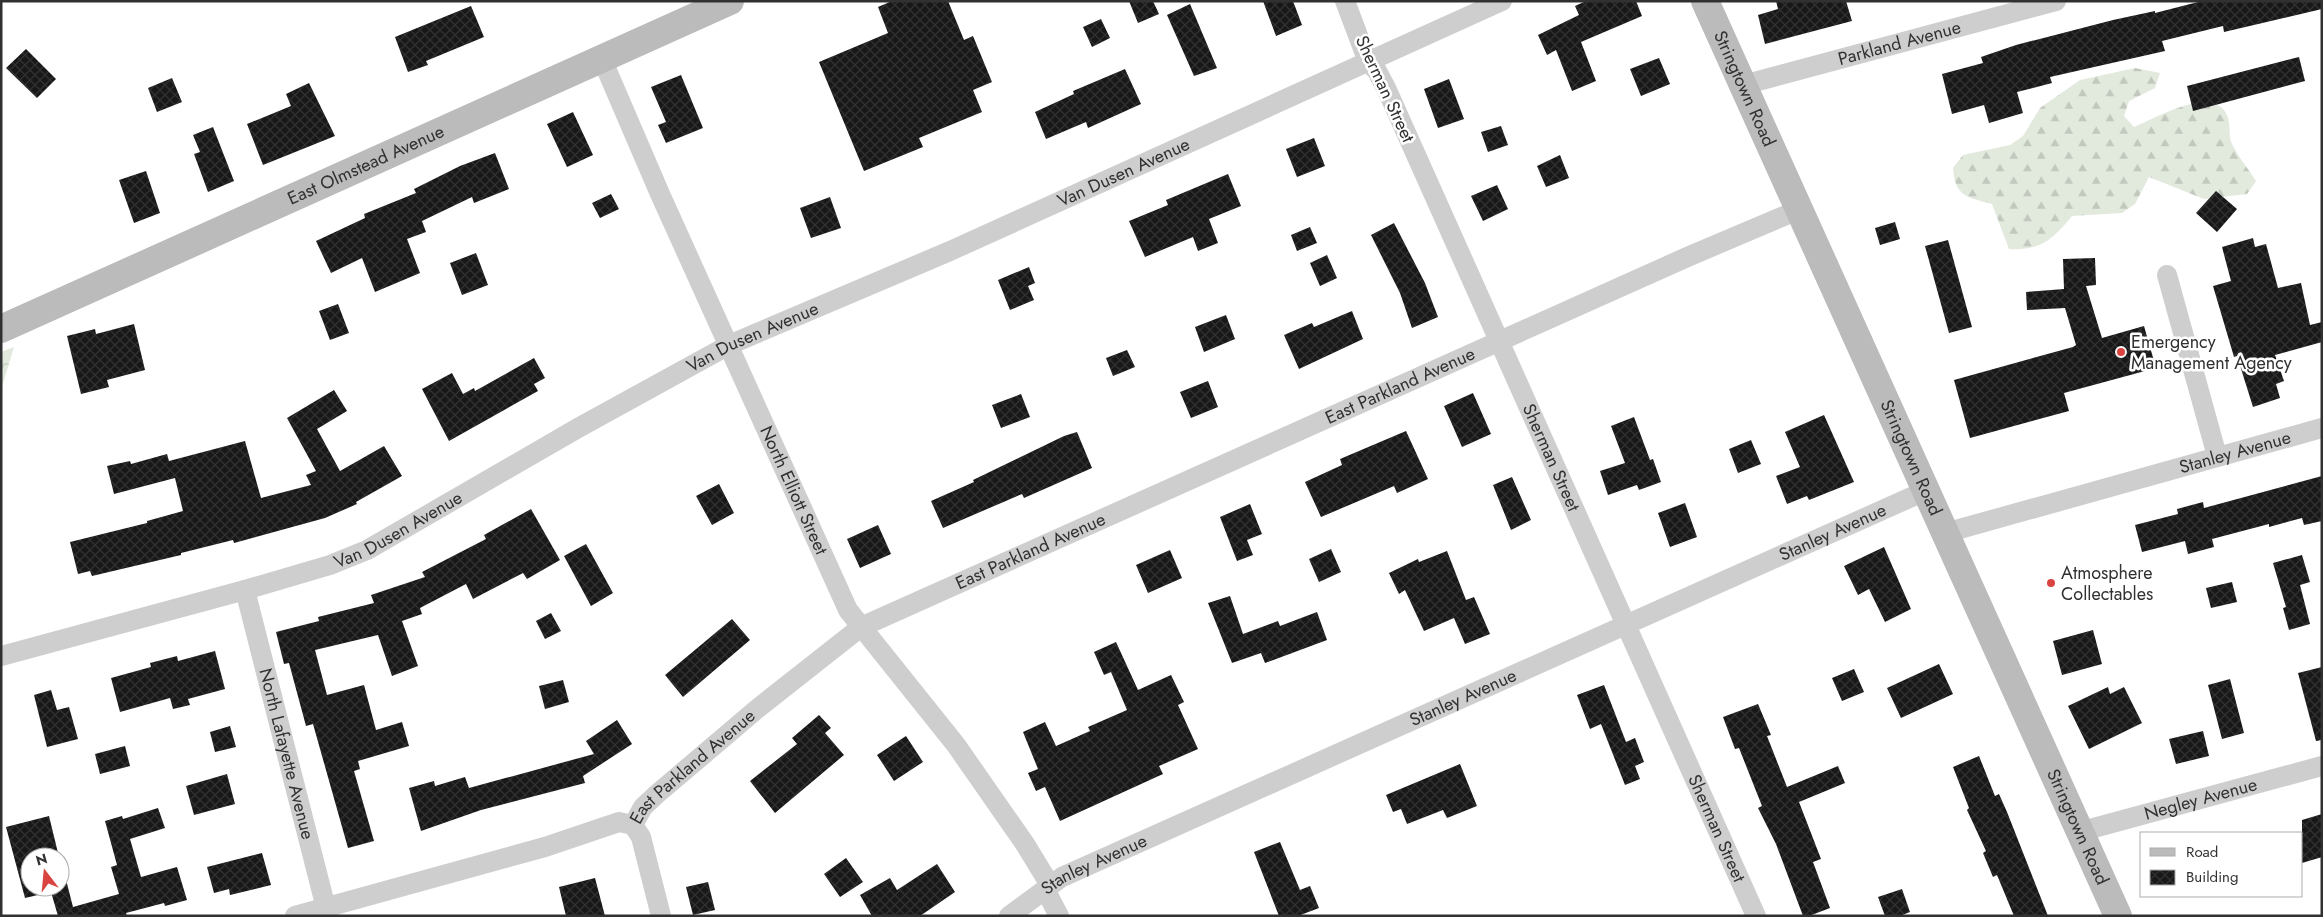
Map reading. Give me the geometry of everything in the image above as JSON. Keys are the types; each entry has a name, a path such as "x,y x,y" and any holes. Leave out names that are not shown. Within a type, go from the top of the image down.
{"main road":[{"name":"East Olmstead Avenue","path":"1,329 730,1"},
{"name":"Stringtown Road","path":"1705,1 2118,916"}],"street":[{"name":"Sherman Street","path":"1345,1 1368,62 1377,71 1387,90 1756,916"},
{"name":"Van Dusen Avenue","path":"1,656 244,590 330,565 367,550 578,428 729,345 942,254 1502,1"},
{"name":"Parkland Avenue","path":"1743,85 2056,1"},
{"name":"North Elliott Street","path":"602,59 848,610 956,745 1025,844 1048,887 1059,916"},
{"name":"East Parkland Avenue","path":"295,916 327,912 545,847 619,822 633,825 644,807 656,794 757,709 861,627 1798,210"},
{"path":"2167,275 2217,456"},
{"name":"Stanley Avenue","path":"1946,533 2322,428"},
{"name":"Stanley Avenue","path":"1009,916 1048,887 1071,873 1925,491"},
{"name":"North Lafayette Avenue","path":"244,590 327,912"},
{"name":"Negley Avenue","path":"2079,832 2322,766"},
{"path":"633,825 641,837 661,916"}],"green space":[{"path":"2135,68 2160,73 2155,88 2129,101 2124,116 2134,127 2167,112 2192,104 2214,104 2223,109 2228,119 2231,143 2256,181 2247,194 2204,199 2149,177 2135,204 2122,213 2072,216 2059,231 2038,246 2009,249 1992,204 1964,194 1956,185 1953,168 1963,155 2010,145 2023,136 2040,108 2080,80"},
{"path":"14,347 1,390 1,352"}],"building":[{"path":"892,1 948,1 964,40 973,36 992,82 973,90 982,112 919,138 923,147 864,171 819,62 888,33 878,7"},
{"path":"1129,1 1153,1 1159,14 1138,23"},
{"path":"1263,1 1293,1 1302,25 1276,36"},
{"path":"1586,1 1636,1 1642,16 1581,42 1596,81 1572,91 1556,50 1547,55 1538,35 1579,15 1575,6"},
{"path":"1776,1 1846,1 1852,21 1765,44 1758,15 1778,9"},
{"path":"2202,1 2322,1 2322,9 2224,32 2223,26 2162,41 2165,51 2050,77 2052,83 2017,92 2023,113 1989,123 1984,105 1952,114 1942,74 1983,63 1981,57 2016,45 2113,20 2155,11 2155,13"},
{"path":"1190,4 1217,68 1194,76 1167,15"},
{"path":"471,6 484,37 426,61 428,65 408,72 395,37"},
{"path":"1101,19 1110,38 1092,47 1083,27"},
{"path":"26,49 56,79 37,98 6,68"},
{"path":"2299,57 2305,81 2193,111 2187,86"},
{"path":"1659,58 1670,84 1641,96 1630,69"},
{"path":"1125,69 1141,104 1088,128 1086,122 1046,139 1035,112 1074,94 1073,91"},
{"path":"681,75 703,128 666,143 658,125 666,122 651,87"},
{"path":"172,78 182,102 157,112 148,88"},
{"path":"1449,79 1464,119 1438,128 1424,89"},
{"path":"309,83 335,136 263,165 247,124 291,106 286,94"},
{"path":"573,112 593,155 567,167 547,124"},
{"path":"1501,126 1508,145 1488,152 1481,132"},
{"path":"213,127 234,181 208,192 194,154 200,152 193,135"},
{"path":"1314,138 1325,166 1297,177 1286,149"},
{"path":"495,153 509,189 474,203 472,197 422,221 426,232 407,239 420,273 375,292 362,258 331,273 316,241 365,218 364,214 416,193 414,189 460,166"},
{"path":"1560,155 1569,178 1546,187 1537,166"},
{"path":"146,171 160,213 134,223 119,180"},
{"path":"1228,174 1241,206 1209,219 1218,243 1198,251 1193,237 1145,257 1129,221 1168,205 1166,200"},
{"path":"1497,185 1508,209 1483,221 1471,196"},
{"path":"2216,191 2237,209 2217,232 2196,213"},
{"path":"611,194 619,209 600,218 592,203"},
{"path":"830,197 841,228 811,238 800,208"},
{"path":"1895,222 1900,239 1880,245 1875,228"},
{"path":"1394,223 1425,283 1438,317 1412,328 1400,293 1371,235"},
{"path":"1310,227 1317,243 1297,251 1291,235"},
{"path":"2253,238 2255,247 2266,244 2278,288 2301,283 2310,325 2322,322 2322,342 2275,355 2284,381 2276,384 2280,398 2253,407 2237,356 2234,357 2213,286 2231,281 2222,247"},
{"path":"1948,240 1972,327 1949,333 1925,246"},
{"path":"476,253 488,285 462,295 450,263"},
{"path":"1327,255 1337,278 1320,286 1310,263"},
{"path":"2095,258 2096,285 2086,286 2102,338 2144,326 2156,368 2064,393 2069,411 1970,438 1954,380 2076,345 2065,308 2027,310 2026,292 2064,289 2063,259"},
{"path":"1029,267 1035,283 1028,286 1034,300 1010,310 998,280"},
{"path":"338,304 349,333 330,340 319,311"},
{"path":"1352,311 1363,339 1299,369 1284,335 1312,323 1314,327"},
{"path":"1226,315 1235,339 1204,352 1195,327"},
{"path":"134,324 145,370 107,380 109,387 81,394 67,336 95,329 96,334"},
{"path":"1127,350 1135,367 1113,376 1106,358"},
{"path":"534,358 545,378 534,384 538,391 449,441 422,389 452,373 463,394 474,388 475,391"},
{"path":"1208,381 1218,407 1191,418 1180,392"},
{"path":"334,390 347,411 317,429 340,471 384,446 402,476 356,502 357,504 325,518 234,543 233,540 181,553 181,555 92,576 90,571 78,574 70,542 147,523 147,521 183,511 175,478 114,494 107,466 130,461 131,464 167,454 169,461 245,441 261,498 311,485 306,475 316,471 287,418"},
{"path":"1473,393 1491,434 1462,447 1444,406"},
{"path":"1021,394 1030,417 1001,428 992,405"},
{"path":"1824,415 1854,482 1809,500 1807,496 1787,504 1776,476 1800,467 1785,432"},
{"path":"1634,417 1650,460 1653,459 1661,482 1639,490 1637,485 1608,495 1600,471 1625,463 1611,426"},
{"path":"1406,431 1428,479 1397,493 1394,486 1321,517 1305,482 1342,465 1340,459"},
{"path":"1077,432 1092,468 1024,498 1022,494 943,528 931,501 974,482 973,480 1064,436"},
{"path":"1751,440 1761,464 1738,473 1729,449"},
{"path":"2322,476 2322,521 2304,525 2302,518 2269,527 2269,524 2212,539 2214,547 2188,554 2185,541 2142,552 2135,525 2178,514 2177,509 2203,502 2204,508"},
{"path":"1512,477 1531,520 1511,530 1493,485"},
{"path":"719,484 734,513 712,525 696,496"},
{"path":"1685,503 1697,537 1670,547 1658,513"},
{"path":"1250,504 1262,534 1247,540 1253,555 1237,561 1220,517"},
{"path":"531,509 560,560 527,579 523,573 473,599 466,584 420,608 422,614 402,621 418,666 392,676 378,635 315,650 327,695 364,685 376,730 402,722 409,746 358,761 360,769 354,771 374,841 348,848 313,724 306,726 289,663 284,664 276,632 319,621 318,617 374,603 371,595 425,577 422,572 486,539 484,535"},
{"path":"878,525 891,554 860,568 847,539"},
{"path":"586,544 613,593 591,606 564,556"},
{"path":"1884,547 1911,609 1885,622 1869,589 1858,595 1844,566"},
{"path":"1331,549 1341,572 1319,582 1309,559"},
{"path":"1170,550 1182,578 1148,593 1136,565"},
{"path":"1447,551 1466,600 1474,597 1490,634 1465,644 1454,618 1424,631 1405,590 1399,594 1389,573 1418,559 1419,562"},
{"path":"2302,555 2310,582 2300,585 2310,624 2289,630 2283,608 2286,607 2273,563"},
{"path":"2232,582 2237,602 2211,608 2206,588"},
{"path":"1230,596 1243,634 1278,621 1280,626 1317,612 1327,640 1265,663 1261,653 1232,663 1208,603"},
{"path":"551,613 561,631 545,639 536,621"},
{"path":"732,619 750,640 683,697 665,675"},
{"path":"2093,630 2102,664 2062,675 2053,641"},
{"path":"1116,642 1138,690 1171,675 1184,702 1178,705 1198,749 1159,766 1163,774 1060,821 1045,787 1036,791 1028,773 1038,769 1023,732 1045,722 1056,746 1090,731 1088,727 1127,710 1111,672 1104,675 1094,652"},
{"path":"215,651 225,689 188,699 190,705 173,709 170,698 120,712 111,678 151,667 150,663 177,656 178,661"},
{"path":"1939,664 1953,694 1901,718 1887,688"},
{"path":"2322,667 2322,740 2316,741 2298,673"},
{"path":"1854,669 1864,692 1842,701 1832,678"},
{"path":"2230,679 2244,733 2222,739 2208,685"},
{"path":"563,680 569,702 545,709 539,686"},
{"path":"1604,685 1626,742 1635,738 1644,762 1635,766 1640,779 1625,785 1601,724 1590,729 1577,695"},
{"path":"2108,687 2110,694 2124,687 2142,723 2089,749 2068,706"},
{"path":"51,690 57,710 69,707 78,739 47,747 34,695"},
{"path":"1758,704 1771,735 1767,736 1787,787 1838,766 1845,783 1799,802 1821,859 1813,862 1830,908 1809,916 1803,916 1776,844 1758,808 1762,806 1739,748 1735,749 1723,717"},
{"path":"819,715 831,728 825,733 844,755 775,813 750,781 797,744 792,738"},
{"path":"617,720 632,744 583,776 585,783 481,810 421,831 409,788 434,781 435,786 465,777 469,788 594,754 586,741"},
{"path":"230,726 236,747 215,752 210,732"},
{"path":"2203,731 2209,756 2176,764 2169,739"},
{"path":"906,736 923,762 894,781 877,755"},
{"path":"125,746 130,766 100,774 95,754"},
{"path":"1979,756 1995,796 1999,794 2007,812 2048,916 2014,916 1997,875 1993,877 1983,853 1986,851 1967,810 1969,808 1953,767"},
{"path":"1460,764 1477,806 1447,818 1443,810 1407,824 1401,809 1393,812 1386,795"},
{"path":"227,774 235,804 194,815 186,786"},
{"path":"158,808 165,828 130,839 141,877 177,867 187,900 165,906 164,903 126,913 127,916 58,916 52,897 70,897 70,895 73,907 119,894 111,867 117,865 105,821 122,816 123,819"},
{"path":"2322,814 2322,857 2303,863 2303,832 2302,820"},
{"path":"49,816 57,847 20,847 20,879 6,827"},
{"path":"1280,842 1300,890 1310,886 1319,908 1298,916 1279,916 1254,852"},
{"path":"262,853 271,885 230,895 229,889 214,893 207,867"},
{"path":"846,858 863,882 840,897 824,874"},
{"path":"937,864 955,892 920,916 872,916 860,895 890,878 897,890"},
{"path":"595,878 605,916 566,916 559,887"},
{"path":"708,882 715,910 693,915 686,887"},
{"path":"1902,889 1910,912 1900,916 1885,916 1878,897"}],"place":[{"name":"Emergency Management Agency","path":"2121,352"},
{"name":"Atmosphere Collectables","path":"2051,583"}]}
